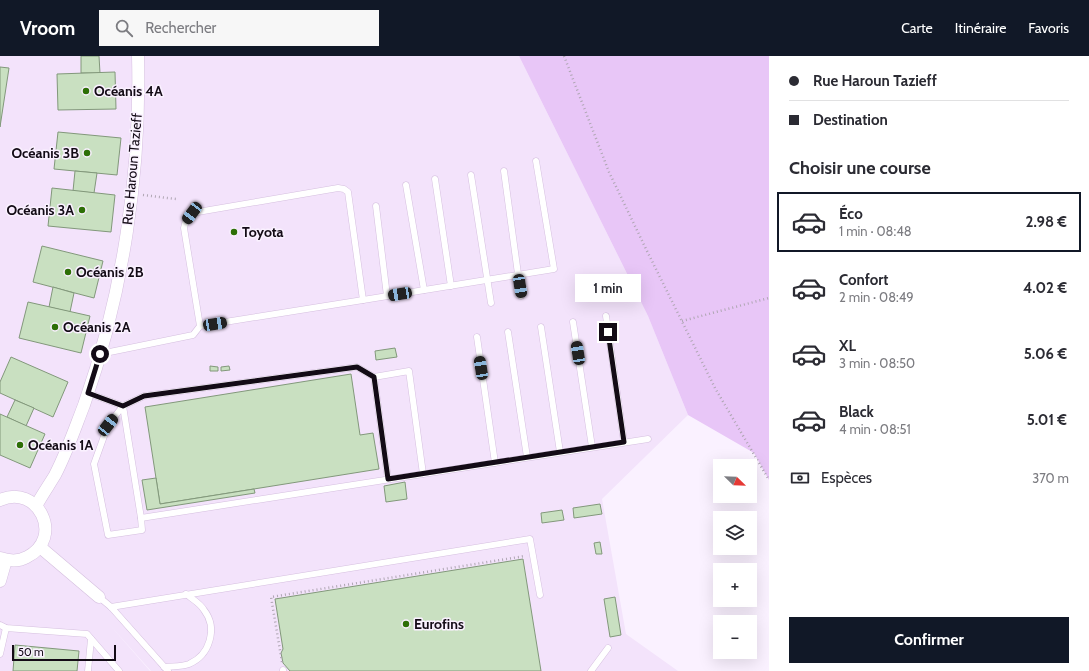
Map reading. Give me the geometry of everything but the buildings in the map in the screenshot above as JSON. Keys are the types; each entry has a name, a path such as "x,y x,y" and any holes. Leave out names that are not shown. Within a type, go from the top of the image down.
{"street":[{"name":"Rue Haroun Tazieff","path":"36,506 63,458 88,393 100,354 119,275 133,194 139,83 138,56"},
{"path":"0,500 17,496 27,499 42,513 46,530 40,547 34,554 25,559 3,559 0,581"},
{"path":"40,547 99,598"}],"lane":[{"path":"200,326 554,269 536,161"},
{"path":"504,171 521,296"},
{"path":"471,175 488,280 490,303"},
{"path":"435,179 451,286"},
{"path":"406,185 424,290"},
{"path":"100,354 193,336 200,326 184,228 186,220 192,213 338,188 344,189 348,192 363,300"},
{"path":"376,206 387,296"},
{"path":"606,316 624,442"},
{"path":"573,322 592,447"},
{"path":"540,327 560,452"},
{"path":"508,332 527,458"},
{"path":"477,337 495,462"},
{"path":"123,406 142,530 108,535 94,464 108,425 123,406 144,396 357,367 374,377 409,371 423,474"},
{"path":"374,377 388,479"},
{"path":"88,393 123,406"},
{"path":"141,518 648,439"},
{"path":"111,608 186,594 530,539 540,595"},
{"path":"99,598 111,608 166,669 184,665 198,659 207,647 211,637 211,627 207,614 199,603 186,594"},
{"path":"0,654 3,626 87,634 119,671"},
{"path":"88,671 92,639"},
{"path":"591,671 608,648"}],"path":[{"path":"564,56 609,172 715,388 769,480"},
{"path":"133,194 176,199"},
{"path":"682,321 769,298"},
{"path":"283,671 271,597 533,555"}],"shaded area":[{"path":"0,56 519,56 648,316 688,415 602,499 626,634 678,671 151,671 109,624 150,671 0,671"},
{"path":"519,56 769,56 769,480 754,453 688,415 648,316"}],"place":[{"name":"Océanis 4A","path":"86,91"},
{"name":"Océanis 3B","path":"87,153"},
{"name":"Océanis 3A","path":"82,210"},
{"name":"Toyota","path":"234,232"},
{"name":"Océanis 2B","path":"68,272"},
{"name":"Océanis 2A","path":"55,327"},
{"name":"Océanis 1A","path":"20,445"},
{"name":"Eurofins","path":"406,624"}],"route":[{"path":"100,354 88,393 123,406 144,396 357,367 374,377 388,479 624,442 608,332"}]}
